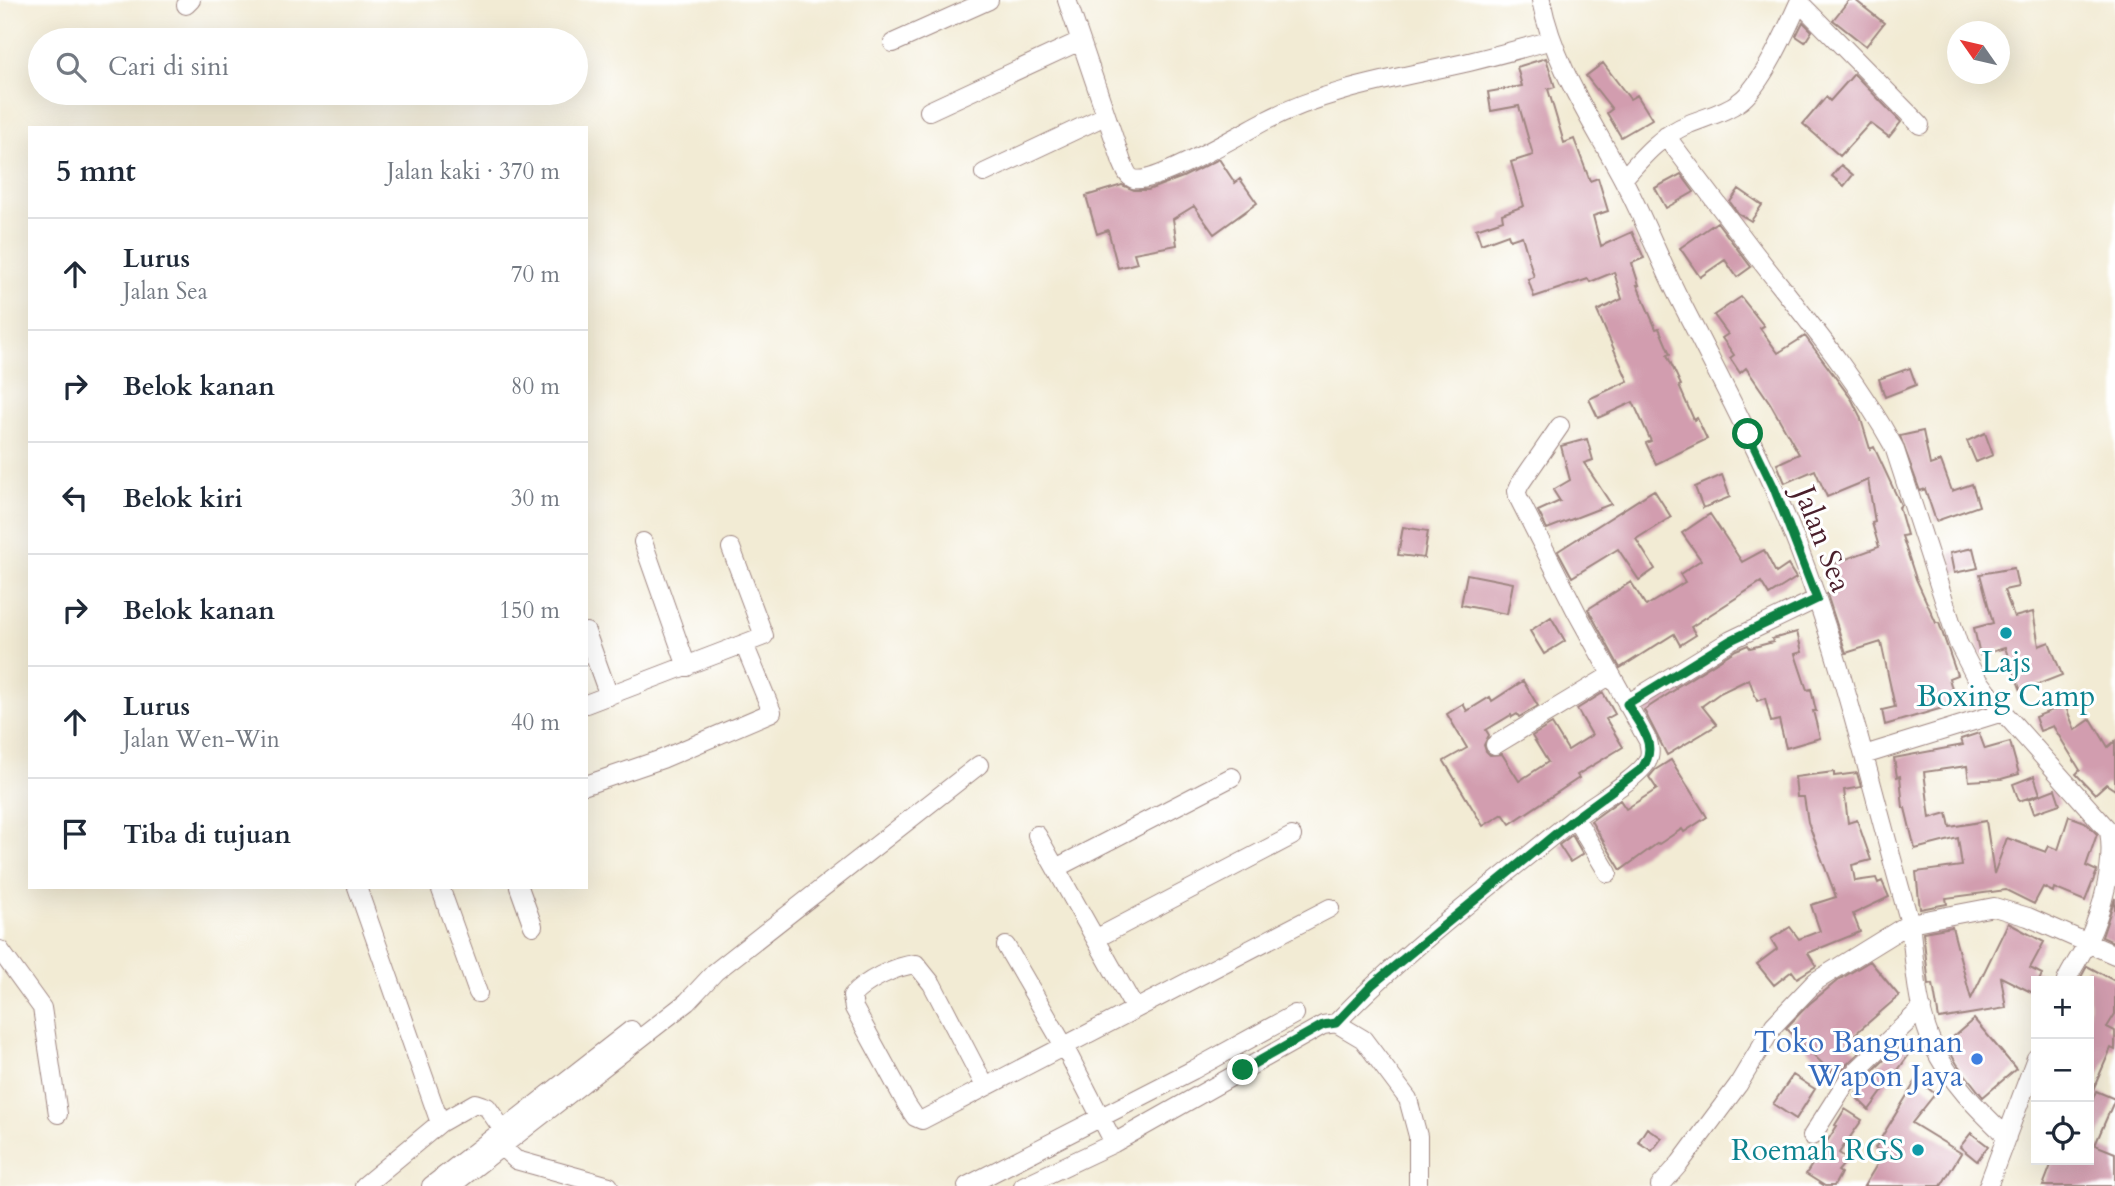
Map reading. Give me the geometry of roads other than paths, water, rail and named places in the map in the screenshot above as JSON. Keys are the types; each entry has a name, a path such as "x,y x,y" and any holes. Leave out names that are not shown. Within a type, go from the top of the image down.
{"street":[{"path":"893,43 989,0"},
{"path":"1067,0 1105,116 1129,176 1142,180 1172,170 1265,121 1310,101 1380,80 1469,62 1552,40"},
{"name":"Jalan Sea","path":"1541,0 1552,40 1581,106 1623,178 1676,293 1774,488 1817,599 1841,672 1910,923 1922,1007 1931,1043 1973,1104 2007,1138"},
{"path":"1623,178 1648,150 1666,136 1741,101 1766,67 1799,1 1920,125"},
{"path":"929,111 1080,41"},
{"path":"984,173 1105,116"},
{"path":"1666,136 1821,335 1879,420 1894,447 1958,643 1974,674 2003,712 2109,831 2113,845 2113,863 2087,943 2069,976"},
{"path":"1023,1186 1114,1143 1323,1025 1336,1023 1373,984 1575,818 1632,776 1647,761 1650,752 1648,741 1518,498 1520,484 1560,426"},
{"path":"643,542 687,667"},
{"path":"588,703 764,636 731,548"},
{"path":"1627,704 1731,640 1817,599"},
{"path":"588,638 609,696"},
{"path":"588,785 662,759 772,712 744,644"},
{"path":"1495,745 1611,676"},
{"path":"1864,755 2003,712"},
{"path":"451,1186 503,1138 678,993 715,972 979,765"},
{"path":"1056,868 1232,777"},
{"path":"1575,818 1608,873"},
{"path":"1037,835 1135,1009"},
{"path":"1097,938 1292,836"},
{"path":"358,889 440,1123"},
{"path":"441,889 478,993"},
{"path":"520,889 533,926"},
{"path":"1660,1186 1738,1085 1774,1025 1816,981 1910,923 1994,907 2028,917 2115,955"},
{"path":"985,1086 932,985 916,964 906,965 881,977 852,996 854,1008 915,1117 922,1120 1330,908"},
{"path":"1006,946 1064,1046 1114,1143"},
{"path":"0,950 42,1008 58,1114"},
{"path":"1812,1136 1849,1078 1922,1007"},
{"path":"967,1186 1295,1014"},
{"path":"1336,1023 1363,1040 1408,1099 1418,1136 1418,1186"},
{"path":"1988,1186 2031,1072"},
{"path":"364,1186 440,1123 475,1103 487,1107 516,1160 609,1186"},
{"path":"431,1186 503,1138"}],"place":[{"name":"Lajs Boxing Camp","path":"2006,633"},
{"name":"Toko Bangunan Wapon Jaya","path":"1977,1059"},
{"name":"Roemah RGS","path":"1918,1150"}]}
